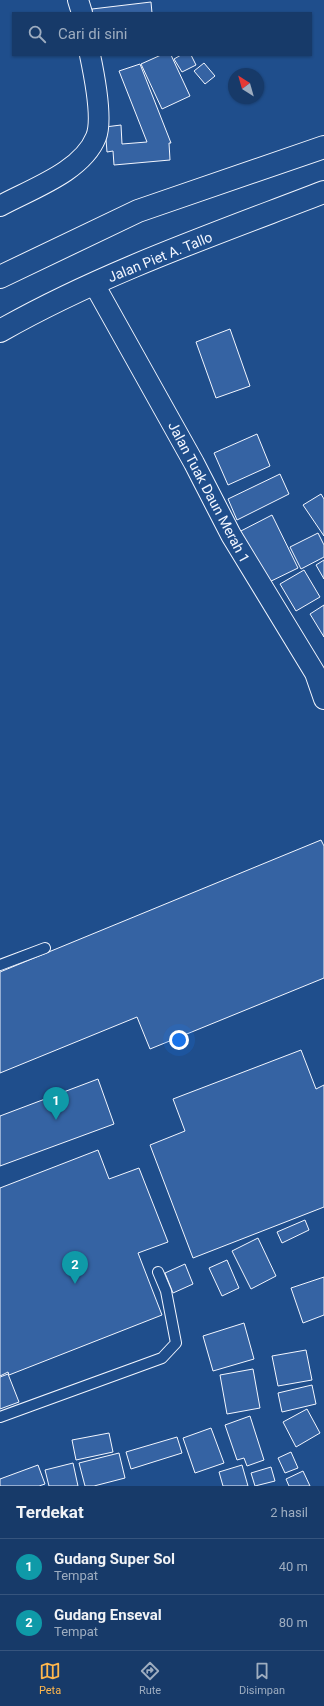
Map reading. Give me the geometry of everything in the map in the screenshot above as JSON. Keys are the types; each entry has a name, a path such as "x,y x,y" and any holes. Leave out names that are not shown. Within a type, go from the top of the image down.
{"main road":[{"path":"0,277 138,211 324,146"},
{"name":"Jalan Piet A. Tallo","path":"0,332 25,317 94,284 234,226 324,192"}],"street":[{"path":"78,0 82,12"},
{"path":"0,206 42,186 75,164 88,152 96,136 98,120 90,56"},
{"name":"Jalan Tuak Daun Merah 1","path":"94,284 194,463 231,535 308,660 324,699"}],"lane":[{"path":"0,965 45,948"},
{"path":"0,1417 162,1358 176,1343 166,1291 158,1272"}],"building":[{"path":"151,2 152,12 92,12 92,9"},
{"path":"159,56 171,56 190,96 162,109 141,64"},
{"path":"179,56 192,56 196,65 182,72 174,59"},
{"path":"204,63 215,76 205,84 194,71"},
{"path":"140,64 171,143 169,143 170,160 114,165 113,151 107,152 105,127 121,125 122,144 147,142 119,71"},
{"path":"230,329 250,386 216,398 196,342"},
{"path":"257,434 270,466 228,485 214,453"},
{"path":"280,474 289,494 237,520 228,499"},
{"path":"321,494 324,499 324,536 303,505"},
{"path":"272,515 298,568 263,585 237,533"},
{"path":"318,533 324,545 324,557 301,569 290,547"},
{"path":"324,560 324,579 316,565"},
{"path":"304,570 320,597 296,611 280,584"},
{"path":"324,605 324,637 310,614"},
{"path":"321,840 324,846 324,978 150,1049 137,1017 0,1073 0,972"},
{"path":"301,1050 316,1089 324,1085 324,1207 193,1258 150,1145 185,1131 173,1099"},
{"path":"98,1079 114,1124 0,1166 0,1116"},
{"path":"98,1150 109,1179 139,1168 168,1242 138,1253 162,1315 9,1375 8,1372 0,1376 0,1188"},
{"path":"305,1220 309,1230 282,1243 277,1232"},
{"path":"258,1238 276,1276 251,1289 232,1251"},
{"path":"227,1260 239,1288 222,1296 209,1268"},
{"path":"185,1264 193,1284 173,1293 165,1273"},
{"path":"324,1277 324,1315 303,1323 291,1288"},
{"path":"244,1323 254,1359 213,1371 203,1336"},
{"path":"306,1350 312,1380 278,1386 272,1356"},
{"path":"253,1369 260,1408 227,1414 220,1375"},
{"path":"8,1374 19,1402 0,1409 0,1377"},
{"path":"312,1385 316,1404 282,1412 278,1393"},
{"path":"307,1409 320,1433 296,1447 283,1422"},
{"path":"250,1416 264,1460 247,1466 244,1458 237,1460 225,1425"},
{"path":"211,1428 224,1463 195,1473 183,1438"},
{"path":"109,1433 113,1452 76,1460 72,1440"},
{"path":"177,1437 182,1453 131,1469 126,1452"},
{"path":"291,1452 298,1468 285,1473 278,1458"},
{"path":"119,1453 125,1478 94,1486 85,1486 79,1463"},
{"path":"73,1463 78,1486 49,1486 45,1470"},
{"path":"38,1465 45,1484 39,1486 0,1486 0,1479"},
{"path":"242,1465 248,1486 223,1486 219,1472"},
{"path":"271,1467 275,1481 255,1486 251,1473"},
{"path":"303,1471 310,1486 289,1486 286,1479"}],"place":[{"name":"Gudang Super Sol","path":"56,1120"},
{"name":"Gudang Enseval","path":"75,1284"}]}
